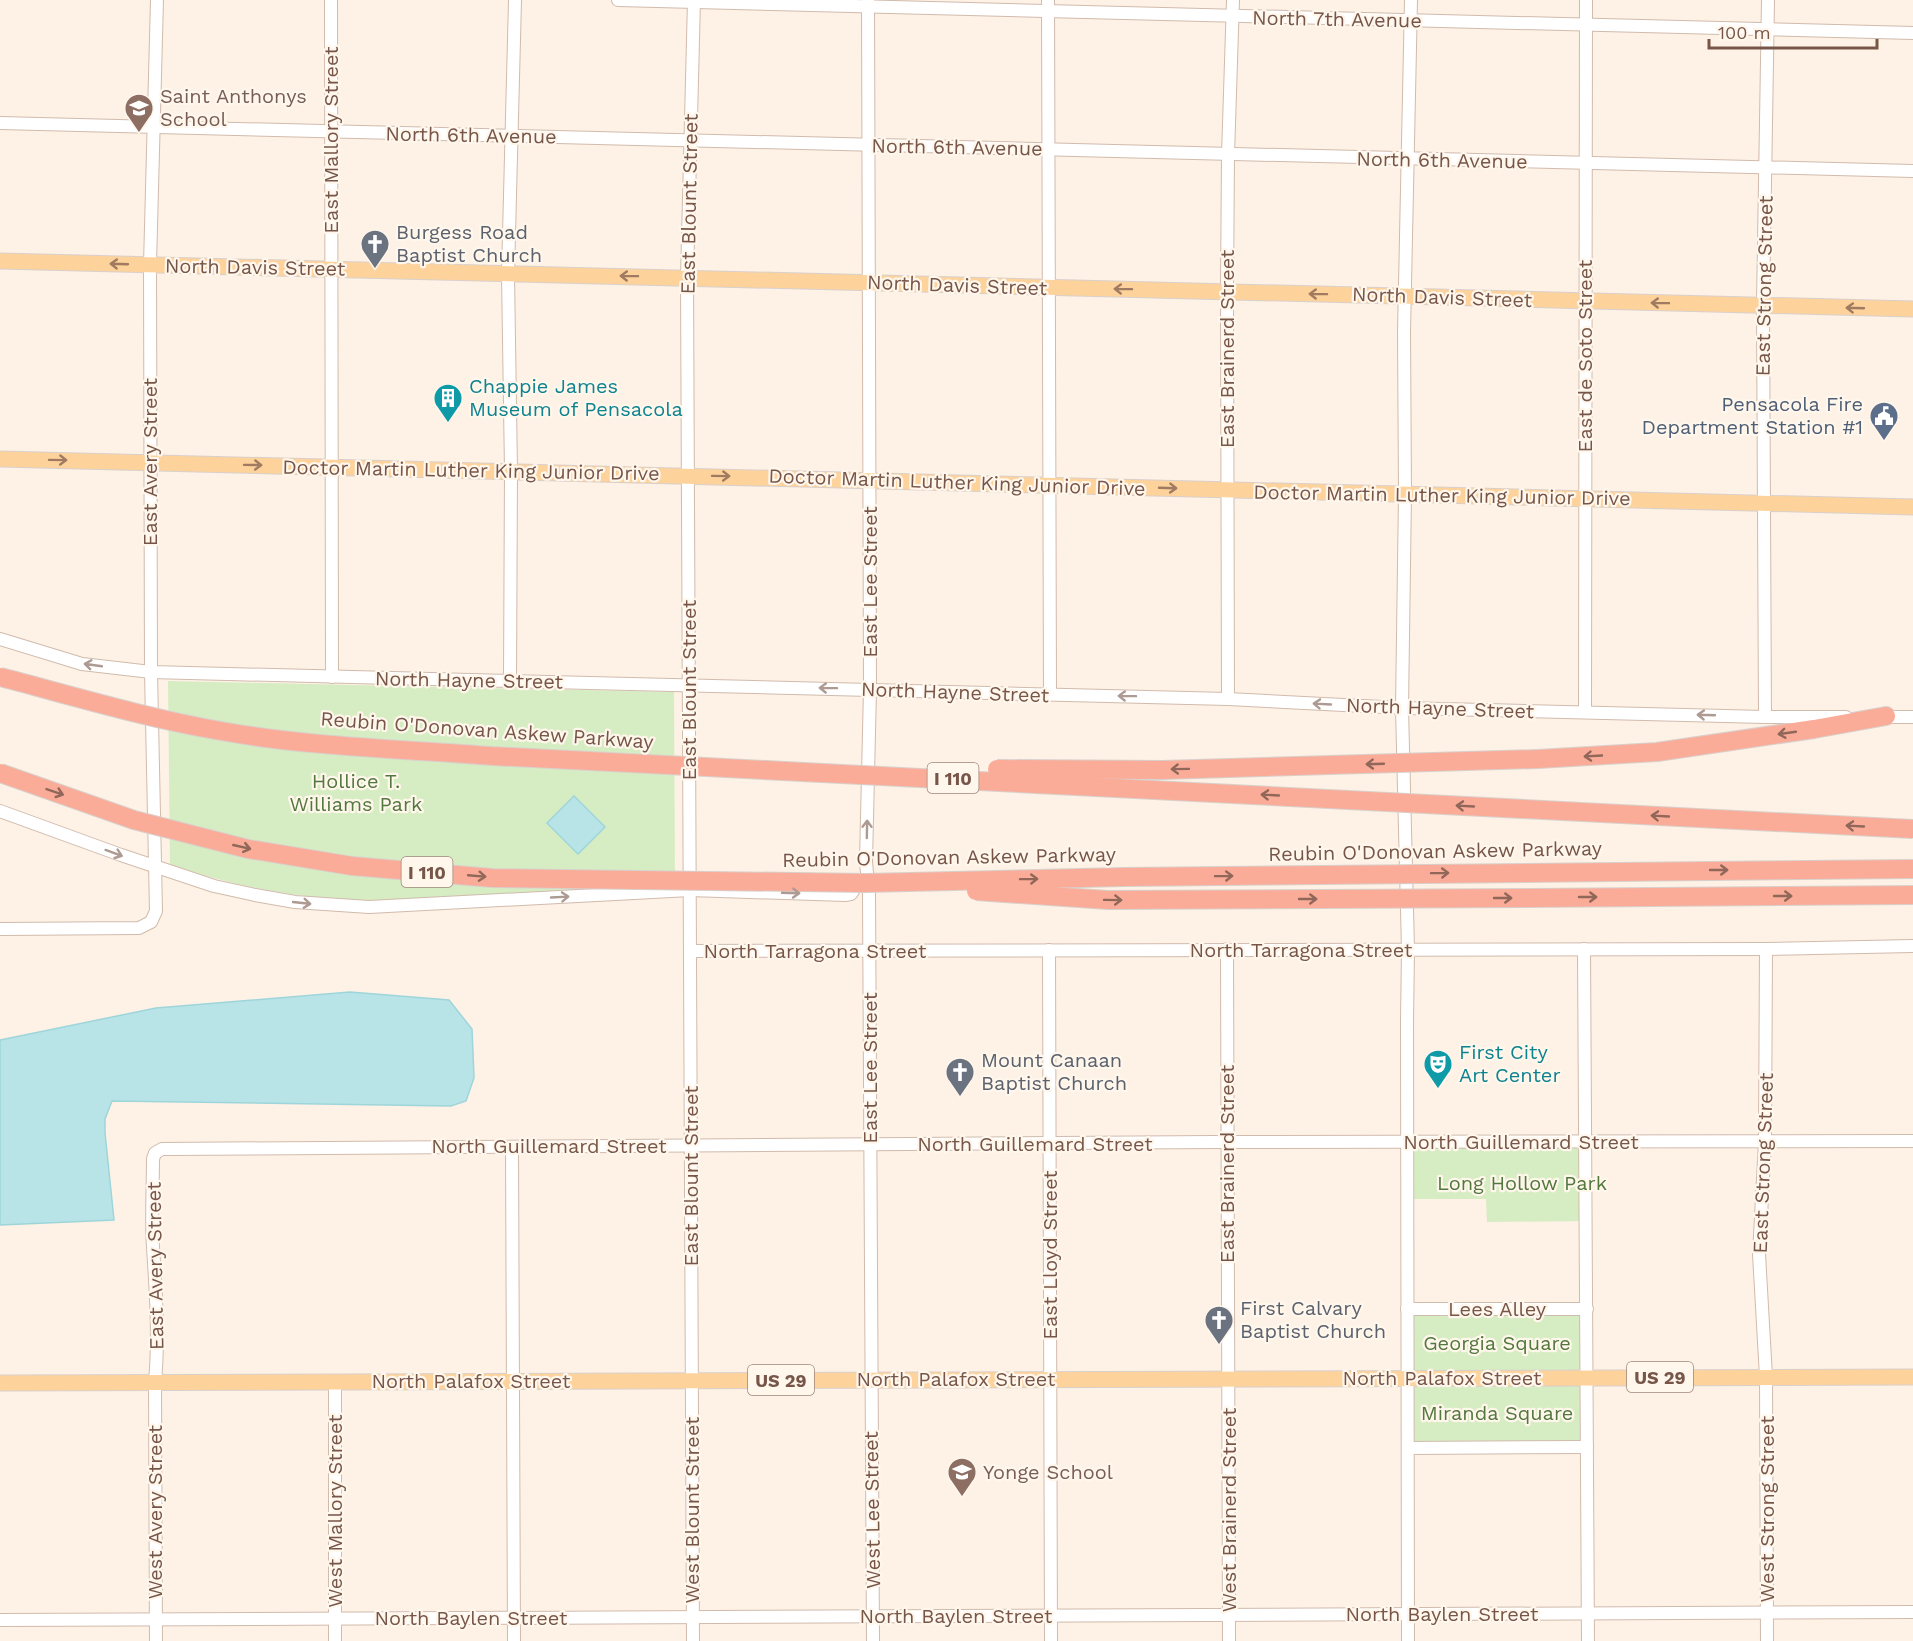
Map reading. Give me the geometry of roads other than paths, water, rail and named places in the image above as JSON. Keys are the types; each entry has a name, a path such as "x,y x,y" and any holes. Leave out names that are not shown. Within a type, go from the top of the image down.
{"highway":[{"name":"Reubin O'Donovan Askew Parkway","path":"0,677 99,704 220,731 287,740 492,756 1913,829"},
{"path":"776,769 878,765 1129,770 1538,759 1657,752 1886,717"},
{"name":"Reubin O'Donovan Askew Parkway","path":"0,773 134,820 248,849 352,866 492,878 866,884 1124,877 1913,869"},
{"path":"866,884 1108,900 1913,895"}],"main road":[{"name":"North Davis Street","path":"0,261 1913,309"},
{"name":"Doctor Martin Luther King Junior Drive","path":"0,459 1913,507"},
{"name":"North Palafox Street","path":"0,1383 1913,1377"}],"street":[{"name":"East Avery Street","path":"0,929 139,928 151,922 156,911 151,672 150,265 157,0"},
{"name":"East Mallory Street","path":"331,0 332,677"},
{"path":"510,681 511,471 508,274 515,0"},
{"name":"North 7th Avenue","path":"618,0 1048,5 1233,17 1913,33"},
{"name":"East Brainerd Street","path":"1228,699 1227,291 1228,155 1233,0"},
{"path":"1408,1641 1408,950 1401,708 1405,494 1405,296 1411,0"},
{"name":"East de Soto Street","path":"1585,712 1586,0"},
{"name":"East Strong Street","path":"1765,717 1763,305 1768,0"},
{"name":"East Blount Street","path":"691,1380 687,278 694,1"},
{"name":"East Lee Street","path":"868,3 870,689 866,862 870,950 871,1379"},
{"path":"1048,5 1050,694"},
{"name":"North 6th Avenue","path":"0,123 1913,171"},
{"name":"North Hayne Street","path":"0,639 82,664 151,672 1228,699 1401,708 1765,717 1913,717"},
{"path":"0,811 214,886 255,896 332,906 369,907 690,890 845,895 851,894 857,887 866,862"},
{"name":"North Tarragona Street","path":"690,951 1766,949 1913,946"},
{"name":"East Brainerd Street","path":"1227,949 1228,1378"},
{"path":"1584,949 1587,1641"},
{"name":"East Strong Street","path":"1766,949 1766,1141 1759,1254 1766,1377"},
{"name":"East Lloyd Street","path":"1049,950 1051,1641"},
{"name":"North Guillemard Street","path":"157,1152 162,1149 691,1145 1913,1141"},
{"path":"512,1147 514,1641"},
{"name":"East Avery Street","path":"155,1382 158,1353 157,1281 153,1247 153,1159 157,1152"},
{"name":"Lees Alley","path":"1407,1309 1587,1309"},
{"name":"West Strong Street","path":"1766,1377 1767,1641"},
{"name":"West Brainerd Street","path":"1228,1378 1229,1641"},
{"name":"West Lee Street","path":"871,1379 873,1641"},
{"name":"West Blount Street","path":"691,1380 693,1641"},
{"name":"West Avery Street","path":"155,1382 156,1641"},
{"name":"West Mallory Street","path":"334,1382 335,1641"},
{"path":"1408,1448 1587,1447"},
{"name":"North Baylen Street","path":"0,1620 1913,1612"}],"water":[{"path":"574,796 605,827 578,854 547,823"},
{"path":"350,992 449,1000 472,1029 474,1078 466,1101 451,1106 112,1101 105,1119 105,1133 114,1220 0,1225 0,1040 156,1008"}],"place":[{"name":"Saint Anthonys School","path":"139,134"},
{"name":"Burgess Road Baptist Church","path":"375,270"},
{"name":"Chappie James Museum of Pensacola","path":"448,424"},
{"name":"Pensacola Fire Department Station #1","path":"1884,442"},
{"name":"First City Art Center","path":"1438,1090"},
{"name":"Mount Canaan Baptist Church","path":"960,1098"},
{"name":"First Calvary Baptist Church","path":"1219,1346"},
{"name":"Yonge School","path":"962,1498"}],"park label":[{"name":"Hollice T. Williams Park","path":"356,792"},
{"name":"Long Hollow Park","path":"1522,1183"},
{"name":"Georgia Square","path":"1497,1343"},
{"name":"Miranda Square","path":"1497,1413"}]}
